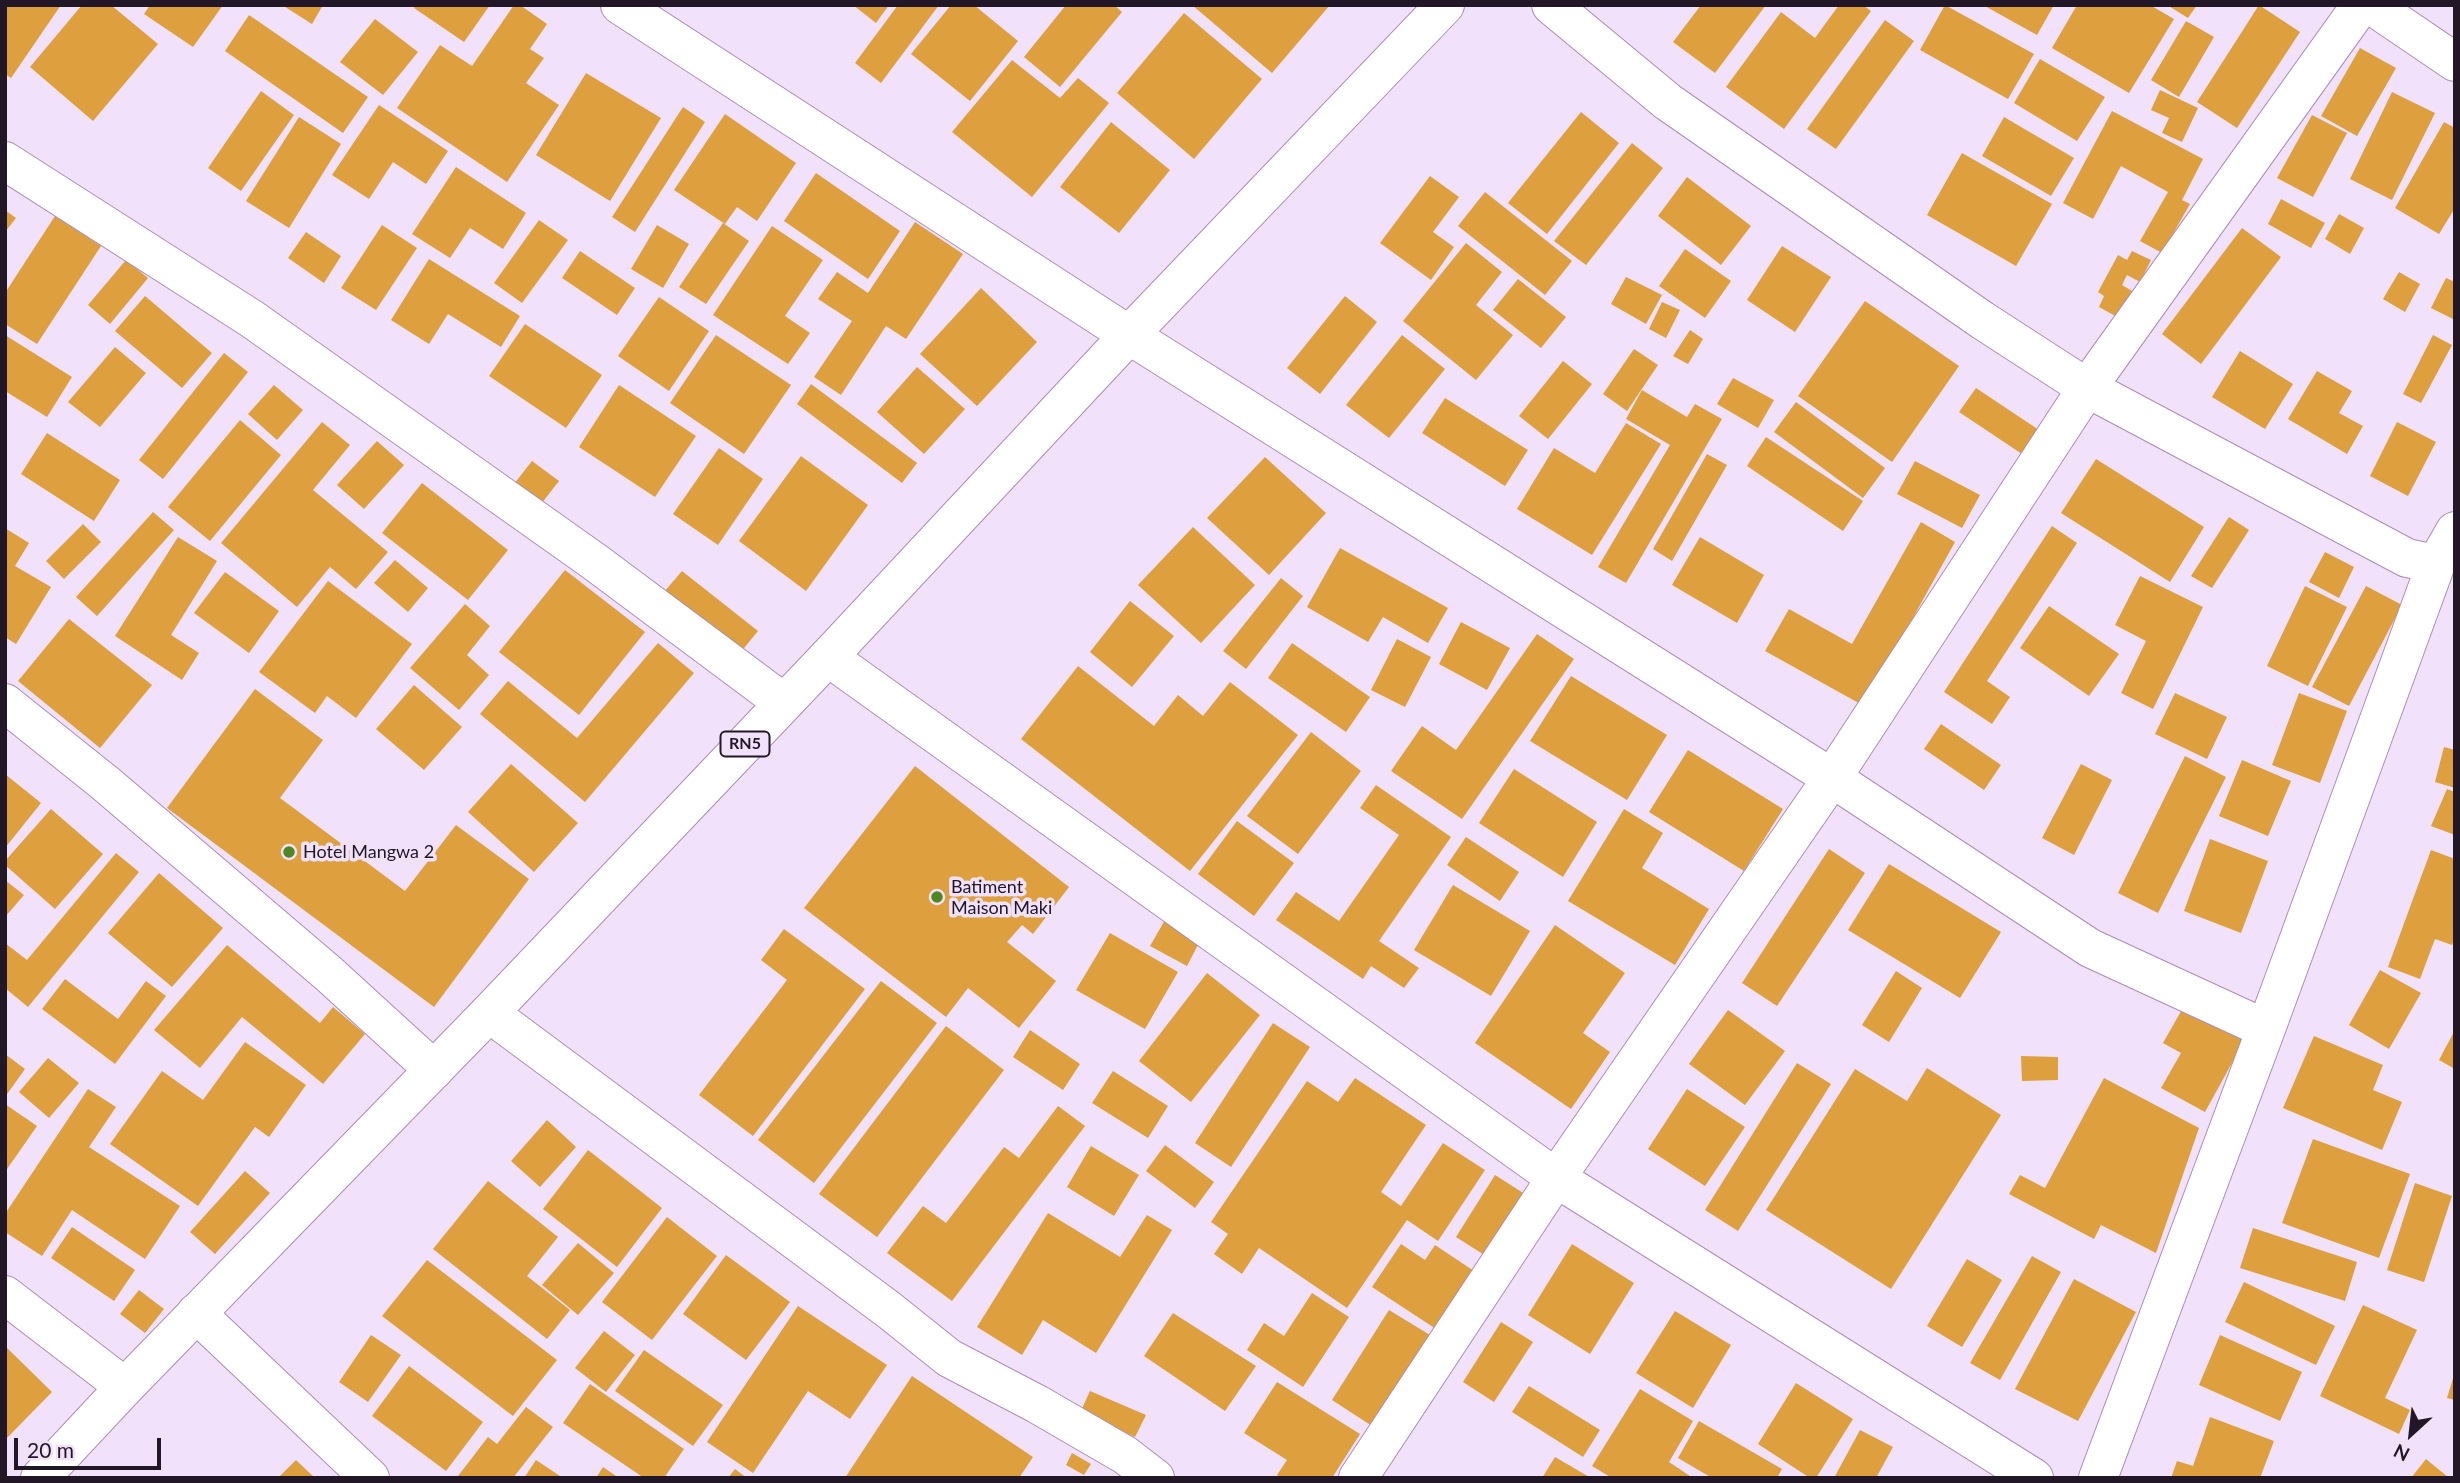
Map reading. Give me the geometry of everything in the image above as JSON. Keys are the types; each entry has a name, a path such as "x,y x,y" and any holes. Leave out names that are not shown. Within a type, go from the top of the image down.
{"main road":[{"path":"620,5 1129,335 1832,778 2090,948 2266,1028"},
{"path":"1551,5 1668,102 1982,320 2087,388 2407,558 2436,565"},
{"path":"1358,1478 1556,1178 1832,778 2087,388 2361,5"},
{"path":"2371,5 2455,62"},
{"name":"RN5","path":"40,1478 828,657 1429,11"},
{"path":"5,161 252,319 595,562 784,703"},
{"path":"2098,1478 2436,565 2455,531"},
{"path":"828,657 1556,1178 2034,1478"},
{"path":"5,703 105,783 308,956 434,1070"},
{"path":"489,1013 889,1310 949,1358 1037,1404 1125,1455 1155,1478"},
{"path":"5,1295 125,1387"},
{"path":"196,1313 370,1478"}],"building":[{"path":"5,5 61,5 11,78 5,74"},
{"path":"82,5 111,5 158,44 93,121 30,67"},
{"path":"150,5 223,5 193,47 144,14"},
{"path":"282,5 323,5 312,24"},
{"path":"416,5 490,5 464,42 414,8"},
{"path":"514,5 520,5 547,24 530,49 544,58 526,83 559,105 507,182 397,108 440,45 472,66"},
{"path":"853,5 889,5 876,23"},
{"path":"898,5 939,5 881,83 855,63"},
{"path":"951,5 974,5 1018,41 970,101 911,54"},
{"path":"1066,5 1114,5 1122,12 1060,87 1024,57"},
{"path":"1192,5 1330,5 1272,73"},
{"path":"1701,5 1766,5 1715,73 1673,42"},
{"path":"1839,5 1863,5 1871,11 1784,129 1726,87 1781,12 1815,38"},
{"path":"1945,5 2034,54 2008,99 1920,50"},
{"path":"1983,5 2054,5 2037,35"},
{"path":"2077,5 2150,5 2174,19 2129,93 2052,48"},
{"path":"2167,5 2197,5 2188,18"},
{"path":"2259,5 2300,32 2237,128 2197,102"},
{"path":"1184,13 1262,79 1194,159 1117,93"},
{"path":"249,15 368,97 343,133 225,51"},
{"path":"375,19 418,52 383,95 340,62"},
{"path":"1885,20 1914,41 1836,149 1807,129"},
{"path":"2186,21 2214,37 2179,97 2151,80"},
{"path":"2360,48 2396,68 2357,136 2321,116"},
{"path":"2040,59 2105,97 2077,141 2014,103"},
{"path":"1012,60 1060,98 1078,78 1109,103 1032,197 952,132"},
{"path":"586,73 661,118 610,201 536,155"},
{"path":"2160,90 2198,108 2182,142 2162,133 2169,118 2151,110"},
{"path":"261,91 294,115 241,191 208,168"},
{"path":"2392,92 2435,113 2392,200 2350,179"},
{"path":"379,105 448,151 426,184 393,162 369,199 332,175"},
{"path":"683,107 705,122 635,232 612,217"},
{"path":"2112,111 2203,159 2182,200 2190,204 2162,253 2140,241 2168,192 2121,166 2093,219 2063,203"},
{"path":"1581,112 1619,143 1547,234 1508,203"},
{"path":"725,114 796,163 757,221 737,207 725,224 674,190"},
{"path":"2312,115 2347,133 2313,197 2277,178"},
{"path":"299,117 341,144 289,228 246,201"},
{"path":"2004,117 2074,158 2051,196 1982,156"},
{"path":"1111,122 1170,170 1119,233 1060,187"},
{"path":"2444,122 2455,128 2455,208 2439,234 2395,208"},
{"path":"1632,143 1663,168 1586,265 1554,241"},
{"path":"1962,153 2052,204 2016,266 1927,215"},
{"path":"456,167 526,213 503,249 470,228 450,258 412,234"},
{"path":"816,173 900,231 868,279 784,221"},
{"path":"1430,176 1459,197 1433,232 1454,247 1431,280 1380,243"},
{"path":"1687,177 1751,226 1721,265 1658,216"},
{"path":"1485,192 1572,261 1545,295 1458,226"},
{"path":"2281,199 2325,223 2311,248 2268,224"},
{"path":"5,210 16,218 5,232"},
{"path":"2339,214 2364,228 2350,254 2325,239"},
{"path":"55,216 101,246 37,344 5,324 5,293"},
{"path":"539,220 568,240 522,303 494,283"},
{"path":"915,222 963,254 906,339 886,326 841,395 814,377 852,321 818,299 837,272 868,293"},
{"path":"723,223 749,241 706,304 679,287"},
{"path":"382,225 417,248 376,310 341,288"},
{"path":"657,225 689,244 663,288 631,269"},
{"path":"772,226 823,260 785,316 810,333 788,364 713,315"},
{"path":"2242,228 2281,257 2201,364 2162,334"},
{"path":"306,232 341,256 324,283 288,258"},
{"path":"1466,243 1502,272 1476,305 1513,335 1476,380 1403,321"},
{"path":"1782,246 1831,277 1795,332 1747,300"},
{"path":"1685,249 1731,281 1705,318 1659,286"},
{"path":"580,251 635,288 617,315 562,278"},
{"path":"2132,251 2151,260 2140,282 2127,275 2122,285 2132,291 2119,318 2099,307 2104,296 2098,292 2118,255 2127,260"},
{"path":"429,259 520,316 501,347 448,314 429,344 391,320"},
{"path":"126,260 148,278 110,324 88,305"},
{"path":"2399,272 2420,284 2405,312 2383,299"},
{"path":"1626,277 1662,295 1646,324 1611,304"},
{"path":"2446,278 2455,282 2455,320 2431,308"},
{"path":"1518,279 1566,317 1541,348 1493,310"},
{"path":"981,288 1037,342 977,406 920,354"},
{"path":"145,296 212,353 182,388 115,331"},
{"path":"1345,296 1377,322 1320,394 1287,368"},
{"path":"659,297 709,331 669,391 618,356"},
{"path":"1865,301 1959,366 1892,462 1798,396"},
{"path":"1662,302 1680,310 1666,338 1649,329"},
{"path":"525,324 602,375 566,428 489,376"},
{"path":"1690,330 1703,339 1688,364 1673,356"},
{"path":"5,335 72,377 47,417 5,391"},
{"path":"716,335 791,385 744,454 670,403"},
{"path":"1402,335 1445,369 1389,438 1346,405"},
{"path":"2433,335 2452,345 2421,403 2403,394"},
{"path":"115,347 146,373 100,427 68,402"},
{"path":"1634,349 1658,365 1627,411 1603,394"},
{"path":"2240,351 2293,384 2265,429 2212,397"},
{"path":"224,353 248,372 163,479 139,460"},
{"path":"1563,361 1592,384 1548,439 1519,416"},
{"path":"917,367 965,409 924,454 877,412"},
{"path":"2317,371 2352,391 2339,413 2363,426 2347,454 2288,419"},
{"path":"1733,378 1774,400 1758,428 1717,404"},
{"path":"811,384 917,463 902,483 797,404"},
{"path":"274,385 303,410 277,440 248,414"},
{"path":"619,385 696,436 655,497 579,447"},
{"path":"1976,388 2039,430 2022,454 1959,412"},
{"path":"1642,390 1687,417 1695,404 1722,419 1626,583 1598,567 1670,445 1626,419"},
{"path":"1445,398 1528,450 1505,486 1422,433"},
{"path":"1796,402 1885,468 1863,498 1774,432"},
{"path":"240,420 281,455 210,541 168,507"},
{"path":"322,422 350,445 313,490 388,552 356,589 330,567 297,607 221,543"},
{"path":"2397,422 2436,442 2408,496 2370,476"},
{"path":"1626,423 1661,444 1592,555 1517,509 1554,448 1595,473"},
{"path":"47,433 120,480 94,521 21,474"},
{"path":"1766,437 1863,501 1843,531 1747,466"},
{"path":"377,441 404,465 364,509 337,485"},
{"path":"719,448 763,479 718,545 673,514"},
{"path":"1707,454 1727,465 1672,561 1653,549"},
{"path":"801,456 868,505 806,591 739,541"},
{"path":"1265,457 1326,513 1269,575 1207,518"},
{"path":"2096,459 2204,527 2170,582 2061,513"},
{"path":"532,461 559,481 541,504 514,484"},
{"path":"1915,461 1980,495 1962,528 1897,494"},
{"path":"422,483 508,550 468,600 382,533"},
{"path":"153,512 174,530 97,616 76,597"},
{"path":"2229,517 2249,530 2212,588 2191,576"},
{"path":"1921,522 1955,542 1864,706 1765,651 1789,609 1852,644"},
{"path":"83,524 101,542 64,579 46,561"},
{"path":"2052,526 2077,543 1987,681 2010,697 1992,724 1944,692"},
{"path":"1193,527 1255,585 1201,643 1138,585"},
{"path":"5,528 29,543 15,566 51,587 16,644 5,637"},
{"path":"178,537 217,561 171,635 199,653 182,680 115,636"},
{"path":"1700,537 1764,575 1737,623 1672,585"},
{"path":"1340,548 1448,608 1428,643 1383,617 1368,642 1307,607"},
{"path":"2325,552 2354,567 2339,598 2309,582"},
{"path":"395,560 428,588 408,612 374,583"},
{"path":"565,570 645,632 579,715 499,652"},
{"path":"682,571 758,631 740,653 664,592"},
{"path":"225,572 279,611 249,653 194,613"},
{"path":"2140,576 2203,607 2153,709 2121,693 2146,641 2115,625"},
{"path":"1281,578 1303,596 1246,669 1223,651"},
{"path":"328,581 412,644 356,718 327,696 315,713 259,672"},
{"path":"2305,586 2347,607 2308,686 2267,666"},
{"path":"2366,586 2402,605 2349,706 2312,687"},
{"path":"1130,601 1174,636 1132,687 1090,652"},
{"path":"465,604 490,626 467,655 489,675 459,710 410,668"},
{"path":"2049,606 2119,654 2089,696 2020,648"},
{"path":"69,619 152,685 100,748 18,681"},
{"path":"1461,622 1510,648 1487,690 1439,664"},
{"path":"1537,634 1574,659 1462,819 1391,771 1422,726 1456,750"},
{"path":"1397,639 1431,657 1405,707 1371,690"},
{"path":"658,643 694,673 585,802 480,714 508,681 577,738"},
{"path":"1292,643 1370,697 1346,732 1268,678"},
{"path":"1078,666 1154,726 1178,695 1203,716 1230,682 1298,735 1190,871 1021,739"},
{"path":"1571,676 1667,735 1627,800 1530,741"},
{"path":"414,685 462,727 424,770 376,729"},
{"name":"Hotel Mangwa 2","path":"255,689 323,740 280,798 405,891 456,825 529,879 434,1007 167,808"},
{"path":"2175,693 2227,717 2207,759 2155,734"},
{"path":"2299,693 2347,711 2320,783 2272,765"},
{"path":"1941,724 2001,765 1984,790 1924,749"},
{"path":"1311,732 1361,771 1298,854 1247,816"},
{"path":"2444,747 2455,750 2455,788 2435,782"},
{"path":"1688,750 1783,809 1744,871 1649,812"},
{"path":"2185,756 2226,777 2158,913 2118,893"},
{"path":"2242,760 2291,781 2268,836 2219,816"},
{"path":"511,764 578,823 534,872 468,812"},
{"path":"2081,764 2112,780 2074,855 2042,838"},
{"name":"Batiment Maison Maki","path":"915,766 1069,887 1033,934 1022,925 1007,942 1056,981 1019,1028 968,988 946,1017 804,908"},
{"path":"1514,769 1597,822 1563,877 1479,823"},
{"path":"5,774 41,803 5,848"},
{"path":"1376,785 1451,837 1379,941 1419,968 1404,988 1371,966 1363,979 1276,920 1296,892 1339,921 1399,835 1360,808"},
{"path":"2447,789 2455,792 2455,835 2431,826"},
{"path":"51,809 103,854 55,909 5,865 5,861"},
{"path":"1624,809 1663,833 1642,868 1709,909 1675,965 1568,901"},
{"path":"1237,821 1294,863 1254,916 1198,874"},
{"path":"1466,837 1519,872 1500,901 1447,865"},
{"path":"2210,839 2268,861 2241,933 2184,911"},
{"path":"1829,849 1865,873 1777,1006 1742,983"},
{"path":"2431,850 2455,859 2455,937 2452,945 2435,939 2420,979 2388,967"},
{"path":"116,853 139,872 28,1007 5,988 5,943 27,960"},
{"path":"1889,864 2001,932 1960,998 1848,930"},
{"path":"159,873 223,928 172,987 108,933"},
{"path":"5,880 24,895 5,917"},
{"path":"1453,885 1530,931 1491,996 1414,950"},
{"path":"1165,920 1201,939 1187,966 1150,946"},
{"path":"1555,925 1625,973 1583,1033 1610,1052 1571,1109 1475,1043"},
{"path":"784,929 865,989 753,1136 699,1095 787,980 761,960"},
{"path":"1110,933 1178,972 1145,1029 1076,990"},
{"path":"227,945 320,1023 333,1007 365,1034 323,1084 242,1017 200,1068 154,1030"},
{"path":"2380,970 2421,993 2389,1049 2349,1025"},
{"path":"1896,971 1922,988 1889,1042 1862,1025"},
{"path":"1207,973 1260,1015 1191,1102 1139,1061"},
{"path":"65,979 118,1019 146,981 166,996 115,1064 42,1009"},
{"path":"881,981 937,1023 814,1183 758,1140"},
{"path":"2184,1006 2244,1041 2205,1112 2161,1088 2181,1053 2163,1043"},
{"path":"1728,1010 1785,1051 1745,1105 1689,1064"},
{"path":"1273,1023 1310,1047 1231,1167 1195,1143"},
{"path":"946,1026 1004,1070 877,1237 819,1194"},
{"path":"1030,1030 1080,1064 1063,1090 1013,1057"},
{"path":"2455,1030 2455,1069 2439,1060"},
{"path":"2314,1036 2383,1065 2373,1090 2402,1102 2382,1150 2283,1108"},
{"path":"245,1042 306,1085 269,1137 255,1127 198,1206 110,1144 162,1071 203,1100"},
{"path":"5,1054 25,1069 5,1097"},
{"path":"2021,1056 2058,1057 2058,1080 2022,1081"},
{"path":"48,1058 79,1083 49,1118 19,1092"},
{"path":"1797,1063 1831,1084 1738,1231 1705,1210"},
{"path":"1927,1068 2001,1115 1891,1289 1766,1210 1855,1069 1907,1101"},
{"path":"1113,1071 1168,1106 1148,1138 1092,1103"},
{"path":"1355,1078 1426,1125 1381,1192 1401,1206 1443,1143 1485,1170 1438,1241 1407,1220 1347,1308 1259,1248 1242,1274 1214,1254 1228,1234 1211,1222 1307,1081 1338,1102"},
{"path":"2104,1078 2199,1128 2156,1253 2101,1225 2094,1239 2009,1194 2020,1175 2045,1188"},
{"path":"88,1089 116,1107 89,1147 180,1206 145,1259 72,1210 42,1256 5,1232 5,1214"},
{"path":"1687,1089 1745,1127 1705,1186 1648,1149"},
{"path":"5,1104 37,1126 5,1172"},
{"path":"1058,1106 1085,1126 952,1301 887,1253 923,1206 946,1223 1004,1147 1019,1158"},
{"path":"547,1120 576,1147 540,1187 511,1161"},
{"path":"2313,1139 2410,1174 2379,1258 2282,1223"},
{"path":"1165,1145 1214,1182 1195,1208 1146,1171"},
{"path":"1091,1146 1139,1175 1114,1216 1067,1187"},
{"path":"588,1150 662,1208 617,1267 543,1209"},
{"path":"245,1171 270,1193 215,1254 190,1232"},
{"path":"1495,1175 1528,1196 1489,1258 1456,1237"},
{"path":"488,1181 558,1237 527,1276 570,1310 547,1339 433,1249"},
{"path":"2415,1183 2452,1196 2424,1282 2387,1270"},
{"path":"1048,1213 1120,1257 1147,1215 1172,1230 1096,1353 1043,1320 1022,1355 977,1327"},
{"path":"667,1217 717,1256 652,1340 602,1302"},
{"path":"72,1227 135,1270 114,1301 51,1258"},
{"path":"2253,1228 2357,1262 2345,1301 2240,1268"},
{"path":"578,1243 614,1273 578,1315 542,1285"},
{"path":"1401,1244 1425,1260 1435,1245 1474,1271 1436,1329 1372,1287"},
{"path":"1572,1244 1634,1283 1590,1354 1528,1315"},
{"path":"726,1255 790,1302 746,1360 683,1314"},
{"path":"2032,1256 2061,1272 2000,1380 1970,1363"},
{"path":"1967,1259 2002,1280 1962,1347 1927,1326"},
{"path":"427,1260 557,1360 513,1416 382,1316"},
{"path":"2074,1279 2136,1312 2078,1421 2015,1389"},
{"path":"2244,1282 2335,1326 2316,1365 2225,1322"},
{"path":"139,1290 164,1309 145,1333 120,1314"},
{"path":"1312,1293 1349,1317 1303,1387 1247,1350 1264,1323 1284,1336"},
{"path":"2363,1305 2417,1330 2385,1398 2410,1410 2399,1434 2320,1396"},
{"path":"798,1306 887,1365 850,1419 808,1391 753,1473 707,1442"},
{"path":"1389,1310 1430,1335 1372,1426 1332,1400"},
{"path":"1675,1311 1731,1345 1693,1408 1636,1373"},
{"path":"1173,1313 1256,1366 1225,1411 1144,1356"},
{"path":"1501,1322 1533,1342 1494,1402 1463,1382"},
{"path":"604,1331 635,1355 606,1392 575,1368"},
{"path":"371,1335 401,1355 368,1402 339,1382"},
{"path":"2220,1335 2302,1372 2280,1421 2199,1385"},
{"path":"5,1346 52,1392 5,1440"},
{"path":"644,1350 723,1405 693,1446 615,1391"},
{"path":"409,1366 483,1422 446,1471 372,1416"},
{"path":"2455,1375 2455,1400 2447,1398"},
{"path":"912,1376 1033,1457 1019,1478 845,1478"},
{"path":"1277,1382 1360,1434 1332,1478 1281,1478 1277,1475 1287,1460 1244,1433"},
{"path":"1796,1383 1853,1419 1816,1478 1810,1478 1758,1444"},
{"path":"590,1384 684,1449 664,1478 644,1478 563,1423"},
{"path":"1529,1386 1600,1430 1583,1457 1512,1412"},
{"path":"1640,1389 1693,1421 1669,1462 1693,1478 1612,1478 1592,1466"},
{"path":"1090,1391 1146,1415 1135,1437 1080,1413"},
{"path":"526,1407 553,1427 513,1478 458,1476 488,1437 497,1444"},
{"path":"2210,1417 2274,1441 2260,1478 2171,1478 2177,1461 2193,1466"},
{"path":"1699,1421 1782,1469 1777,1478 1712,1478 1678,1458"},
{"path":"1860,1430 1893,1447 1876,1478 1834,1478"},
{"path":"1072,1453 1091,1464 1084,1475 1066,1465"},
{"path":"1555,1457 1591,1478 1542,1478"},
{"path":"2426,1459 2449,1478 2411,1478"},
{"path":"296,1460 315,1478 278,1478"},
{"path":"536,1460 563,1478 524,1478"},
{"path":"603,1467 619,1478 596,1478"},
{"path":"735,1469 747,1478 728,1478"}],"place":[{"name":"Hotel Mangwa 2","path":"289,852"},
{"name":"Batiment Maison Maki","path":"937,897"}]}
